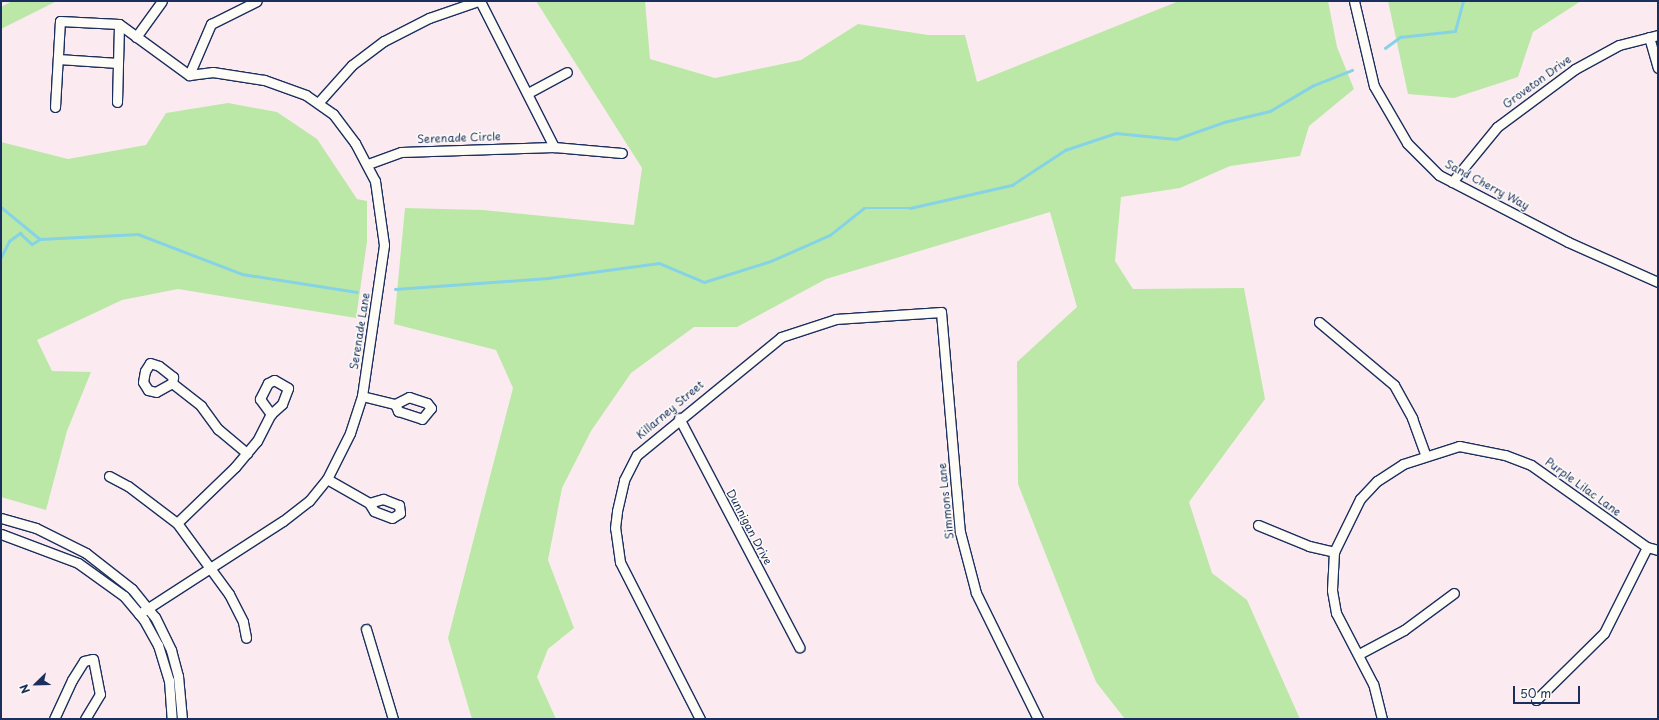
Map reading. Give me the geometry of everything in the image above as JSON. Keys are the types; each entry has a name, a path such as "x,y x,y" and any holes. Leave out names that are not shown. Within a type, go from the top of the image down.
{"street":[{"path":"136,37 162,1"},
{"path":"55,107 60,21 119,24 189,75 211,24 257,1"},
{"path":"318,103 352,65 384,41 429,18 479,1 528,93 554,147"},
{"name":"Sand Cherry Way","path":"1354,1 1374,86 1407,143 1439,175 1568,242 1658,282"},
{"path":"116,102 119,24"},
{"path":"1653,36 1658,68"},
{"name":"Groveton Drive","path":"1452,182 1497,127 1575,69 1613,48 1653,36"},
{"path":"58,59 118,63"},
{"name":"Serenade Lane","path":"139,614 283,521 309,501 327,479 350,433 362,396 384,245 380,202 368,164 346,130 318,103 264,80 212,72 189,75"},
{"path":"528,93 567,72"},
{"name":"Serenade Circle","path":"368,164 401,152 554,147 622,153"},
{"name":"Killarney Street","path":"700,719 623,571 615,528 620,491 637,455 679,418 781,337 836,319 942,312"},
{"name":"Simmons Lane","path":"942,312 960,532 976,593 1038,719"},
{"path":"1319,322 1394,385 1412,418 1425,454"},
{"path":"172,383 193,397 218,429 247,454"},
{"path":"362,396 395,404"},
{"path":"177,523 247,454 270,414"},
{"name":"Dunnigan Drive","path":"679,418 799,647"},
{"name":"Purple Lilac Lane","path":"1382,719 1380,702 1358,654 1336,613 1332,590 1334,552 1360,499 1377,481 1425,454 1459,446 1505,455 1531,465 1647,547 1658,550"},
{"path":"109,476 128,486 177,523 212,567 239,612 246,638"},
{"path":"327,479 369,503"},
{"path":"1,518 36,528 88,555 124,582 149,608 175,663 182,719"},
{"path":"1258,525 1309,546 1334,552"},
{"path":"1,534 89,569 112,585 139,614 164,663 172,719"},
{"path":"1536,700 1604,633 1647,547"},
{"path":"1358,654 1404,630 1454,593"},
{"path":"366,629 393,719"},
{"path":"54,719 72,680 84,661 92,659 100,694 86,719"}],"green space":[{"path":"12,1 57,1 1,29 1,7"},
{"path":"536,1 645,1 650,59 715,78 801,60 858,24 928,35 965,35 977,82 1179,1 1328,1 1337,47 1354,89 1309,126 1300,156 1230,166 1180,188 1121,197 1115,261 1133,289 1244,288 1265,399 1189,502 1212,573 1247,600 1300,719 1125,719 1096,682 1018,484 1017,362 1077,307 1050,212 826,279 737,327 694,327 631,373 591,431 562,488 548,560 574,628 548,649 537,677 556,719 472,719 448,638 513,388 496,350 394,324 405,208 483,210 634,225 642,168"},
{"path":"1388,1 1581,1 1533,32 1518,77 1454,98 1408,94"},
{"path":"228,103 277,112 317,139 357,199 367,201 367,242 356,318 178,289 122,300 37,340 52,371 91,372 67,431 46,510 1,497 1,142 68,159 146,145 166,113"}],"waterway":[{"path":"1385,48 1400,37 1455,31 1463,1"},
{"path":"395,289 548,278 659,263 704,282 771,261 830,235 864,208 910,208 1012,185 1065,150 1116,133 1176,139 1224,122 1270,111 1312,86 1352,70"},
{"path":"1,207 40,239 138,234 242,274 357,292"},
{"path":"1,257 9,241 20,233 32,244 40,239"}]}
